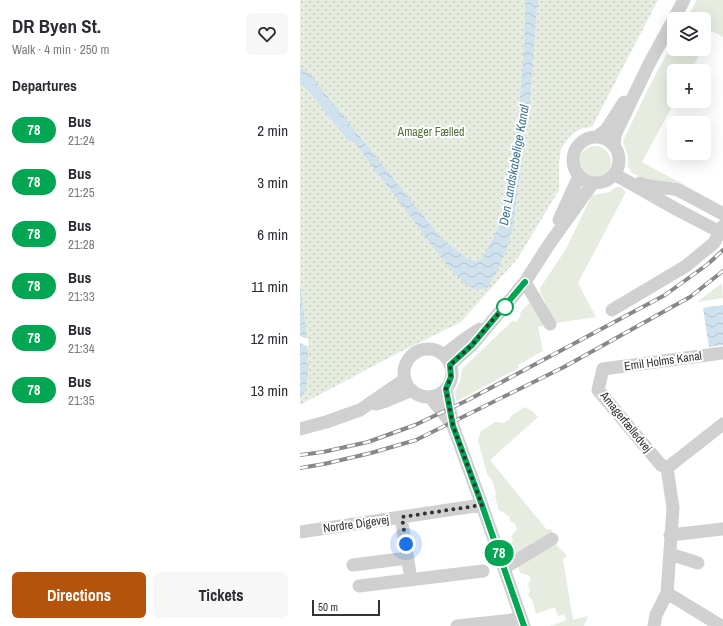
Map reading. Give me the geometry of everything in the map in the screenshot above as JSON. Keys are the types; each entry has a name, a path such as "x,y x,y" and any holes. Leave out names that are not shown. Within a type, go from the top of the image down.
{"street":[{"path":"614,145 603,138 597,137 582,141 576,147 573,154 572,162 574,170 585,181 593,183 607,181 616,172 619,164 619,157 614,145 616,135 649,64 684,0"},
{"path":"597,137 606,130 649,64"},
{"path":"616,172 644,185 661,187 718,218 722,223"},
{"path":"616,172 676,209 722,223"},
{"path":"548,246 579,176"},
{"path":"447,360 472,345 504,308 525,282 548,246 593,183"},
{"path":"612,310 686,266 714,243 722,223"},
{"path":"525,282 550,324"},
{"path":"427,349 433,350 447,360 451,377 446,389 441,393 423,396 408,385 404,373 406,364 411,356 427,349"},
{"name":"Emil Holms Kanal","path":"603,369 722,354"},
{"name":"Amagerfælledvej","path":"603,369 598,390 660,465 667,468"},
{"path":"300,430 360,410 366,406 386,401 408,385"},
{"path":"446,389 453,426 523,622 512,620 457,626"},
{"path":"430,396 453,426"},
{"path":"654,626 656,616 667,593 672,508 667,468 723,424"},
{"name":"Nordre Digevej","path":"300,532 482,505"},
{"path":"402,517 411,580"},
{"path":"670,535 723,529"},
{"path":"504,568 552,539"},
{"path":"670,554 698,563"},
{"path":"353,565 408,558"},
{"path":"359,586 483,571"},
{"path":"667,593 721,626"}],"green space":[{"name":"Amager Fælled","path":"300,0 658,0 592,127 583,128 574,133 561,149 559,163 559,190 518,258 461,322 396,354 300,405"},
{"path":"697,0 723,0 723,37 712,31 711,33 711,12 690,12"},
{"path":"667,54 667,56 698,56 694,64 667,64 667,108 671,108 642,162 723,206 723,208 674,182 648,180 630,172 631,170 628,167 628,157 623,141"},
{"path":"595,146 606,151 611,162 606,173 595,178 584,173 579,162 584,151"},
{"path":"616,187 621,187 626,192 578,283 596,317 556,323 540,292 540,288 566,249 591,197 609,192"},
{"path":"722,283 723,298 697,302"},
{"path":"530,302 545,325 538,327 543,351 518,365 519,368 457,401 454,393 460,381 462,369 512,321 516,322 521,315 520,313"},
{"path":"525,407 538,417 490,460 547,530 551,529 553,534 515,557 511,544 513,540 511,536 517,530 516,525 510,521 509,516 499,510 495,497 496,493 492,480 487,474 478,440 481,431 495,422 504,423 509,420 511,416"},
{"path":"556,544 567,556 563,559 573,620 588,616 584,626 550,626 566,620 564,614 558,616 555,607 536,614 532,600 528,595 530,591 528,584 530,581 530,576 520,573 518,566"}],"water":[{"path":"525,0 538,0 530,99 513,226 503,258 492,281 487,288 476,290 463,282 446,264 333,114 311,87 300,80 300,67 312,76 442,239 468,259 474,261 480,260 498,228 514,148 521,85"},
{"path":"300,288 308,346 308,378 305,391 300,399"},
{"path":"723,305 723,345 709,347 703,308"}],"pier":[{"path":"300,336 308,339 309,347 300,343"}],"waterway":[{"name":"Den Landskabelige Kanal","path":"300,78 311,87 351,137"}],"railway":[{"path":"300,455 323,452 368,442 415,425 468,400 665,295 708,264 723,250"},
{"path":"300,468 371,453 416,440 564,367 690,297 723,271"}],"bus line":[{"name":"78","path":"524,626 453,426 446,389 451,377 452,371 450,365 472,345 525,282"}],"route":[{"path":"406,544 402,517 482,505 453,426 446,389 451,377 452,371 450,365 472,345 505,307"}]}
